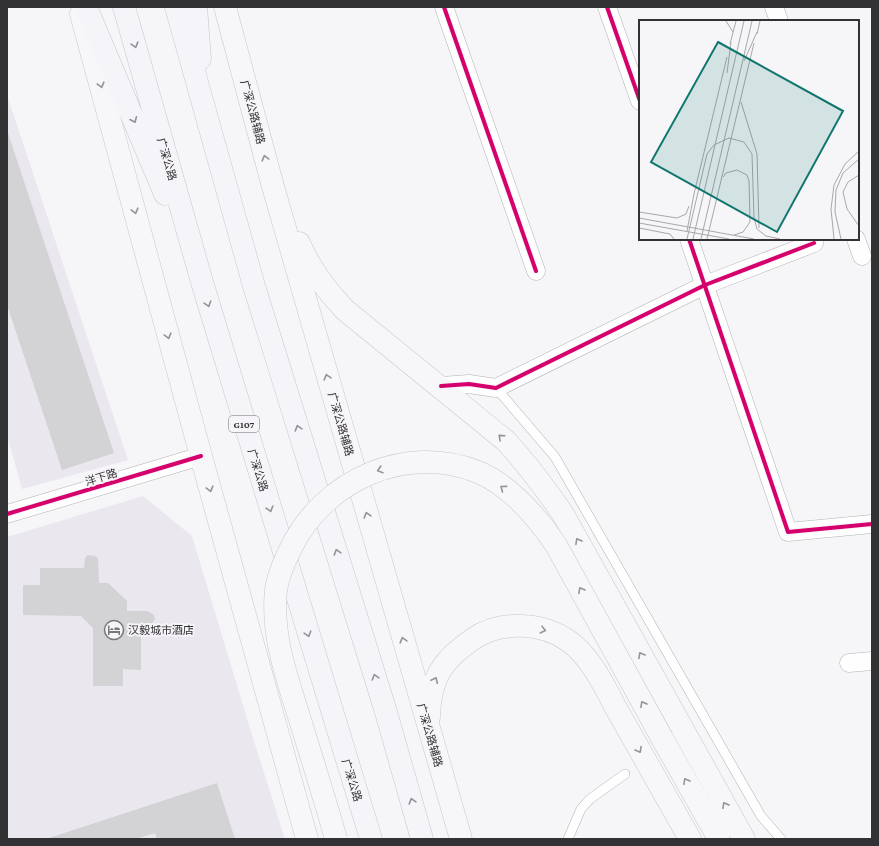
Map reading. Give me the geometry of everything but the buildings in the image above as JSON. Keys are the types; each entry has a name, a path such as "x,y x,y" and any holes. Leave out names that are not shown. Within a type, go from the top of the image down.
{"highway":[{"path":"86,7 202,282"},
{"name":"广深公路","path":"124,7 202,282 371,839"},
{"path":"176,7 254,286 384,704 422,839"},
{"path":"196,7 205,112"}],"main road":[{"path":"80,7 201,456 307,839"},
{"name":"广深公路辅路","path":"225,7 272,183 461,839"},
{"path":"272,183 306,259 324,287 345,310 441,386 506,441 546,488 563,514 744,839"},
{"path":"336,839 281,659 275,614 276,589 282,566 298,533 312,515 331,496 367,474 388,467 414,462 439,462 466,468 480,473 501,486 539,521 556,545 718,839"},
{"path":"429,732 429,697 435,679 448,660 465,645 483,632 505,627 529,626 551,632 571,643 597,674 690,839"}],"street":[{"path":"444,7 536,271"},
{"path":"607,7 639,97"},
{"path":"774,7 779,20"},
{"path":"689,240 788,532 872,524"},
{"path":"856,240 862,256"},
{"path":"441,386 469,384 496,388 705,285 814,243"},
{"name":"洋下路","path":"7,514 201,456"},
{"path":"849,664 872,661"}],"lane":[{"path":"496,388 555,457 761,816 781,839"},
{"path":"568,839 581,809 590,799 625,774"}],"shaded area":[{"path":"7,95 128,460 22,489 7,435"},
{"name":"汉毅城市酒店","path":"143,496 192,536 285,839 7,839 7,537"}],"cycle path":[{"path":"444,7 536,271"},
{"path":"607,7 639,98"},
{"path":"689,240 788,532 872,524"},
{"path":"441,386 469,384 496,388 705,285 814,243"},
{"path":"7,514 201,456"}],"place":[{"name":"汉毅城市酒店","path":"114,630"}]}
